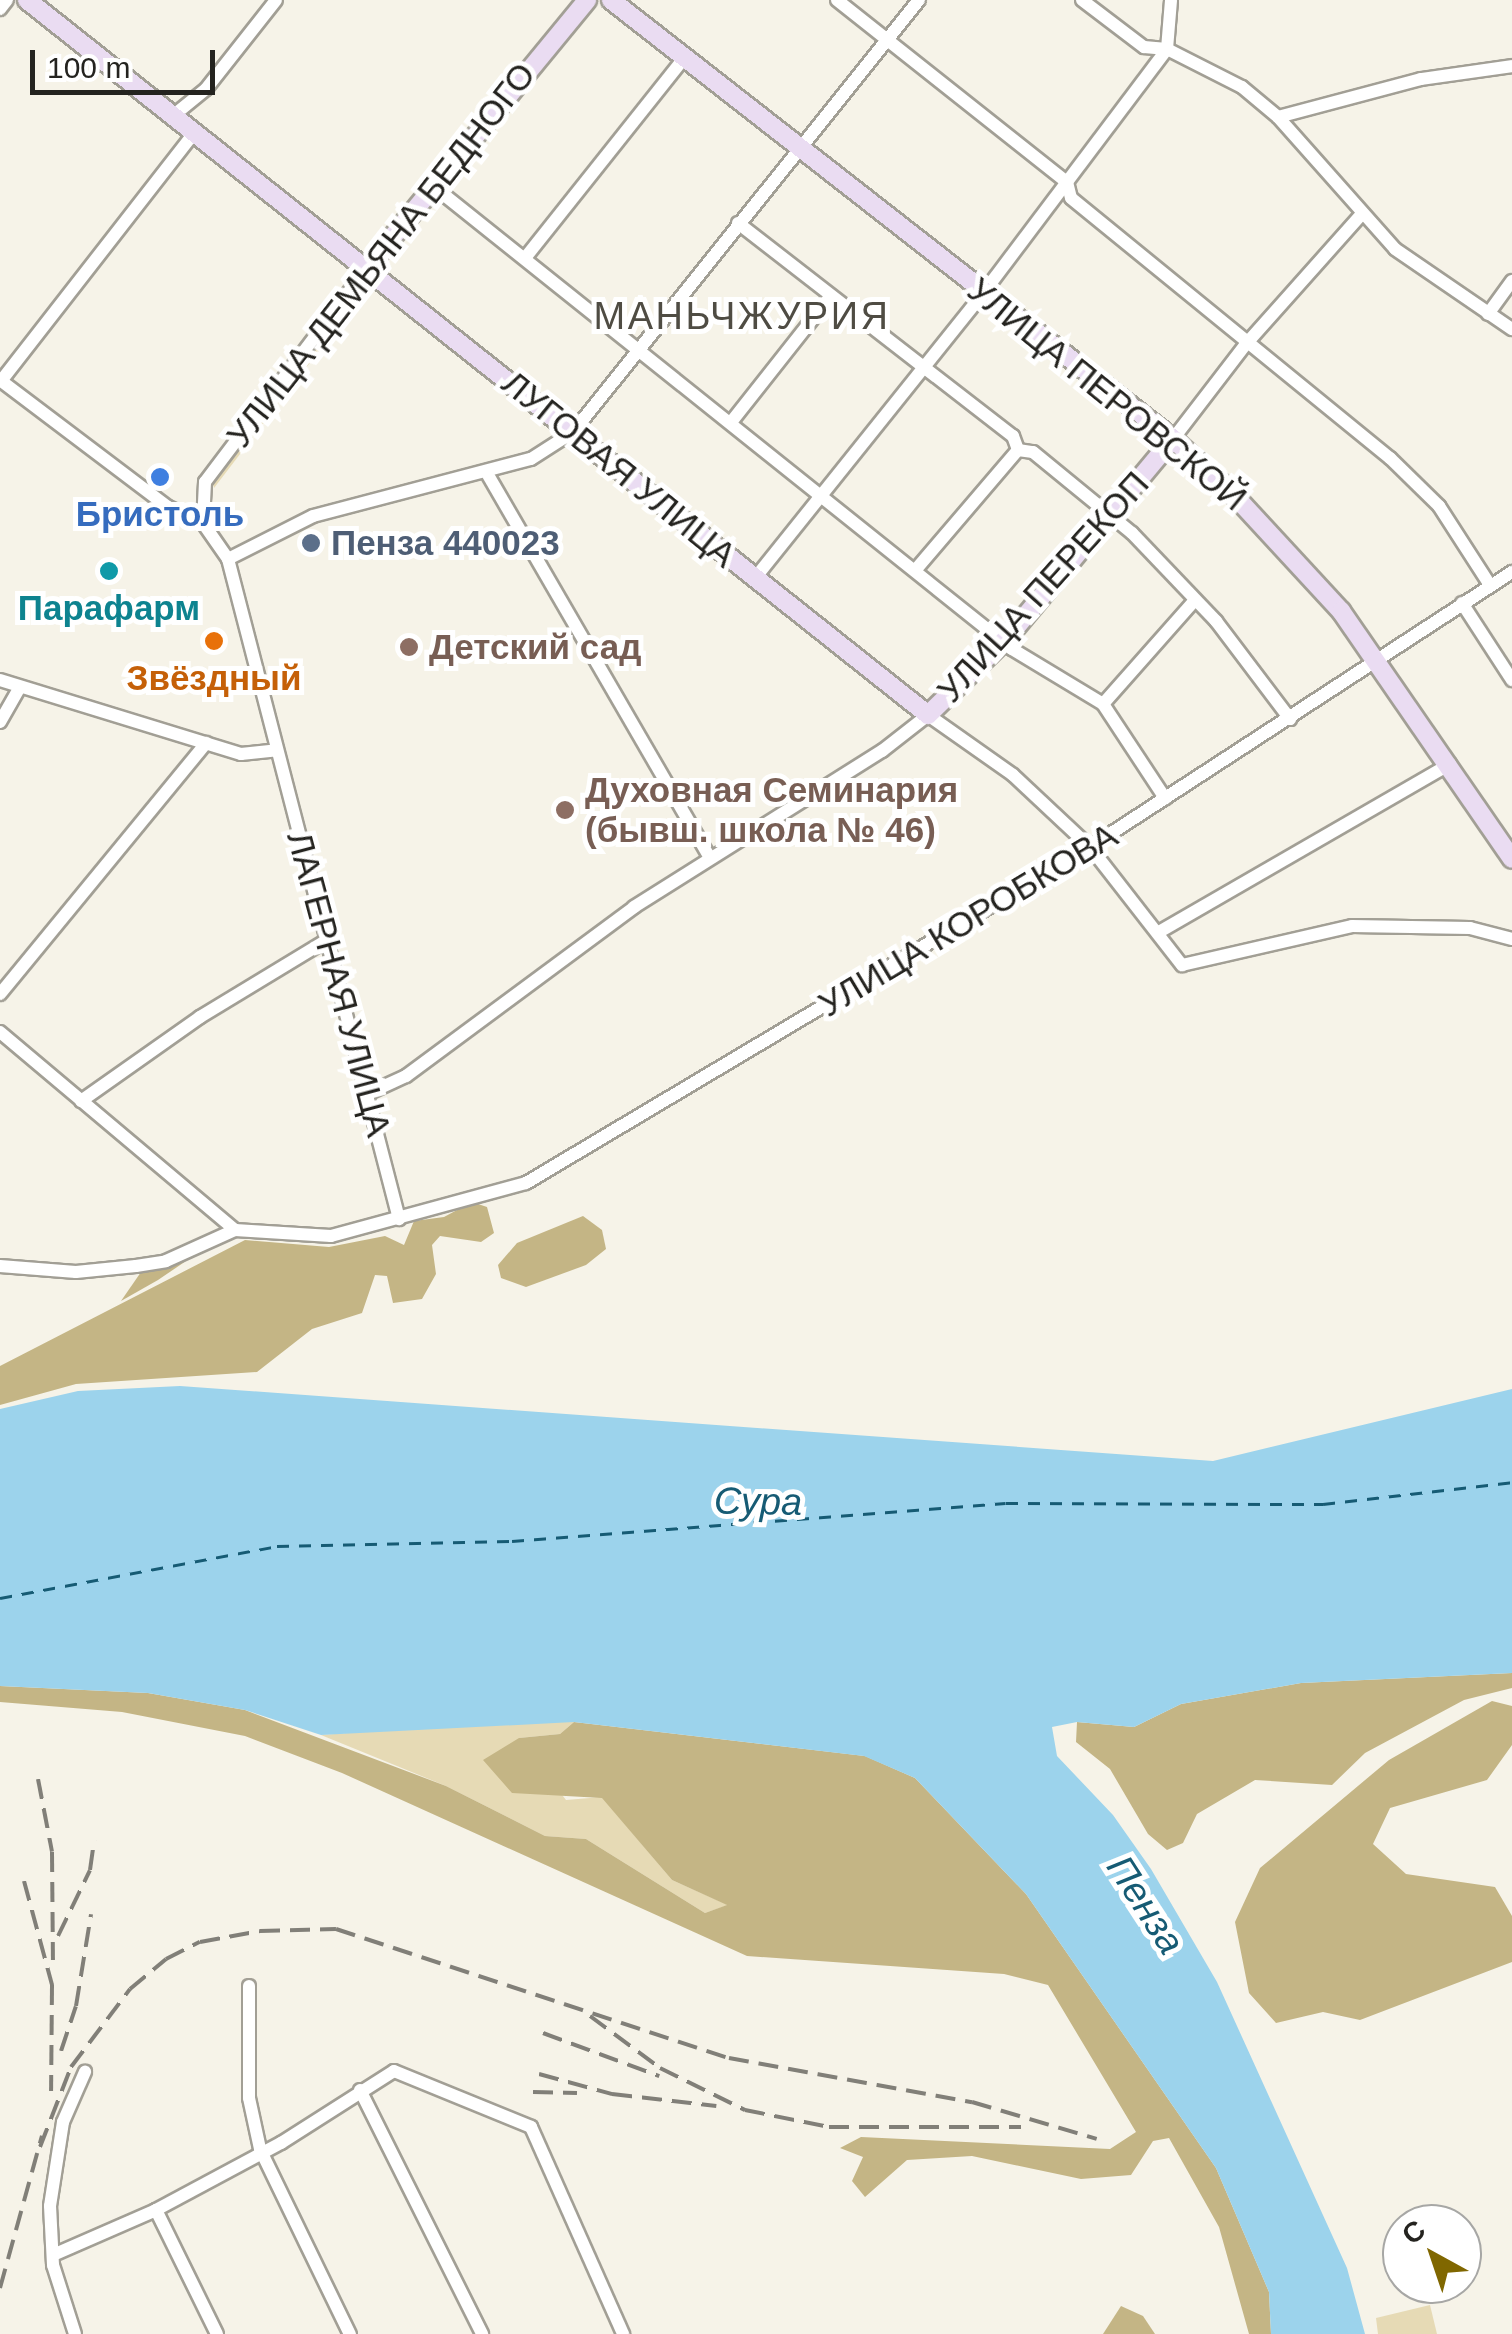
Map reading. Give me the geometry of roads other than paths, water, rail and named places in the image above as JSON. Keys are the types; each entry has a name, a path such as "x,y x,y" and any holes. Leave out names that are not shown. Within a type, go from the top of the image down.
{"main road":[{"name":"ЛУГОВАЯ УЛИЦА","path":"28,0 928,714"},
{"name":"УЛИЦА ДЕМЬЯНА БЕДНОГО","path":"367,268 587,0"},
{"name":"УЛИЦА ПЕРОВСКОЙ","path":"616,3 1174,440 1290,551 1375,659 1512,859"},
{"name":"УЛИЦА ПЕРЕКОП","path":"928,714 1007,638 1174,440"}],"street":[{"path":"0,9 7,0"},
{"path":"174,115 206,89 276,0"},
{"path":"837,0 1067,182 1072,198 1390,458 1439,506 1490,585"},
{"path":"195,132 1,380 168,507 202,523 228,558 313,516 488,475 531,459 572,432 919,0"},
{"path":"1082,0 1144,46 1167,49 1242,88 1278,117 1360,216 1395,250 1512,329"},
{"path":"755,578 984,292 1167,49 1171,0"},
{"path":"525,258 685,57"},
{"path":"1278,117 1420,79 1512,66"},
{"path":"432,186 1007,638 1012,649 1102,704 1164,798"},
{"name":"УЛИЦА ПЕРЕКОП","path":"1174,440 1246,344 1360,216"},
{"path":"738,223 829,298 1012,436 1018,450"},
{"name":"УЛИЦА ДЕМЬЯНА БЕДНОГО","path":"202,523 205,482 367,268"},
{"path":"1488,314 1512,282"},
{"path":"732,421 829,298"},
{"path":"1018,450 1033,452 1110,514 1194,601 1290,718"},
{"path":"918,567 1018,450"},
{"path":"488,475 709,856"},
{"name":"ЛАГЕРНАЯ УЛИЦА","path":"228,558 399,1219"},
{"name":"УЛИЦА КОРОБКОВА","path":"234,1230 332,1236 526,1183 1090,847 1512,572"},
{"path":"1102,704 1194,601"},
{"path":"1462,603 1512,680"},
{"path":"0,680 241,754 277,750"},
{"path":"0,722 20,687"},
{"name":"УЛИЦА ПЕРЕКОП","path":"369,1093 432,1058 709,856 882,751 928,714"},
{"name":"ЛУГОВАЯ УЛИЦА","path":"928,714 1014,775 1090,847 1182,965 1352,926 1470,928 1512,939"},
{"path":"0,994 206,744"},
{"path":"1159,932 1450,764"},
{"path":"81,1101 200,1017 327,940"},
{"path":"0,1032 234,1230 166,1261 136,1266 76,1272 0,1266"},
{"path":"249,1986 249,2098 260,2150 350,2334"},
{"path":"53,2255 156,2210 394,2071 531,2127 623,2334"},
{"path":"75,2334 53,2255 52,2172 63,2122 86,2072"},
{"path":"360,2090 482,2334"},
{"path":"156,2210 218,2334"}],"water":[{"path":"180,1386 1213,1461 1512,1389 1512,1673 1301,1683 1181,1704 1134,1727 1077,1722 1052,1727 1057,1756 1113,1815 1151,1869 1217,1982 1347,2268 1365,2334 1271,2334 1269,2292 1216,2168 1026,1894 915,1778 864,1756 574,1722 321,1735 245,1710 148,1693 0,1686 0,1409 78,1391"}],"railway":[{"path":"38,1779 52,1852 53,1960"},
{"path":"58,1936 90,1870 94,1840"},
{"path":"24,1881 52,1985 51,2091"},
{"path":"61,2051 76,2006 91,1914"},
{"path":"40,2147 71,2067 130,1989 166,1959 200,1942 260,1931 336,1929 729,2058 972,2102 1097,2139"},
{"path":"590,2016 660,2068 745,2110 829,2127 1021,2127"},
{"path":"543,2033 659,2076"},
{"path":"539,2074 612,2094 716,2106"},
{"path":"533,2092 577,2093"},
{"path":"0,2288 42,2136"}],"place":[{"name":"Бристоль","path":"160,477"},
{"name":"Пенза 440023","path":"311,543"},
{"name":"Парафарм","path":"109,571"},
{"name":"Звёздный","path":"214,641"},
{"name":"Детский сад","path":"409,647"},
{"name":"Духовная Семинария (бывш. школа № 46)","path":"565,810"}],"district":[{"name":"МАНЬЧЖУРИЯ","path":"742,317"}],"water label":[{"name":"Сура","path":"758,1502"},
{"name":"Пенза","path":"1145,1905"}]}
